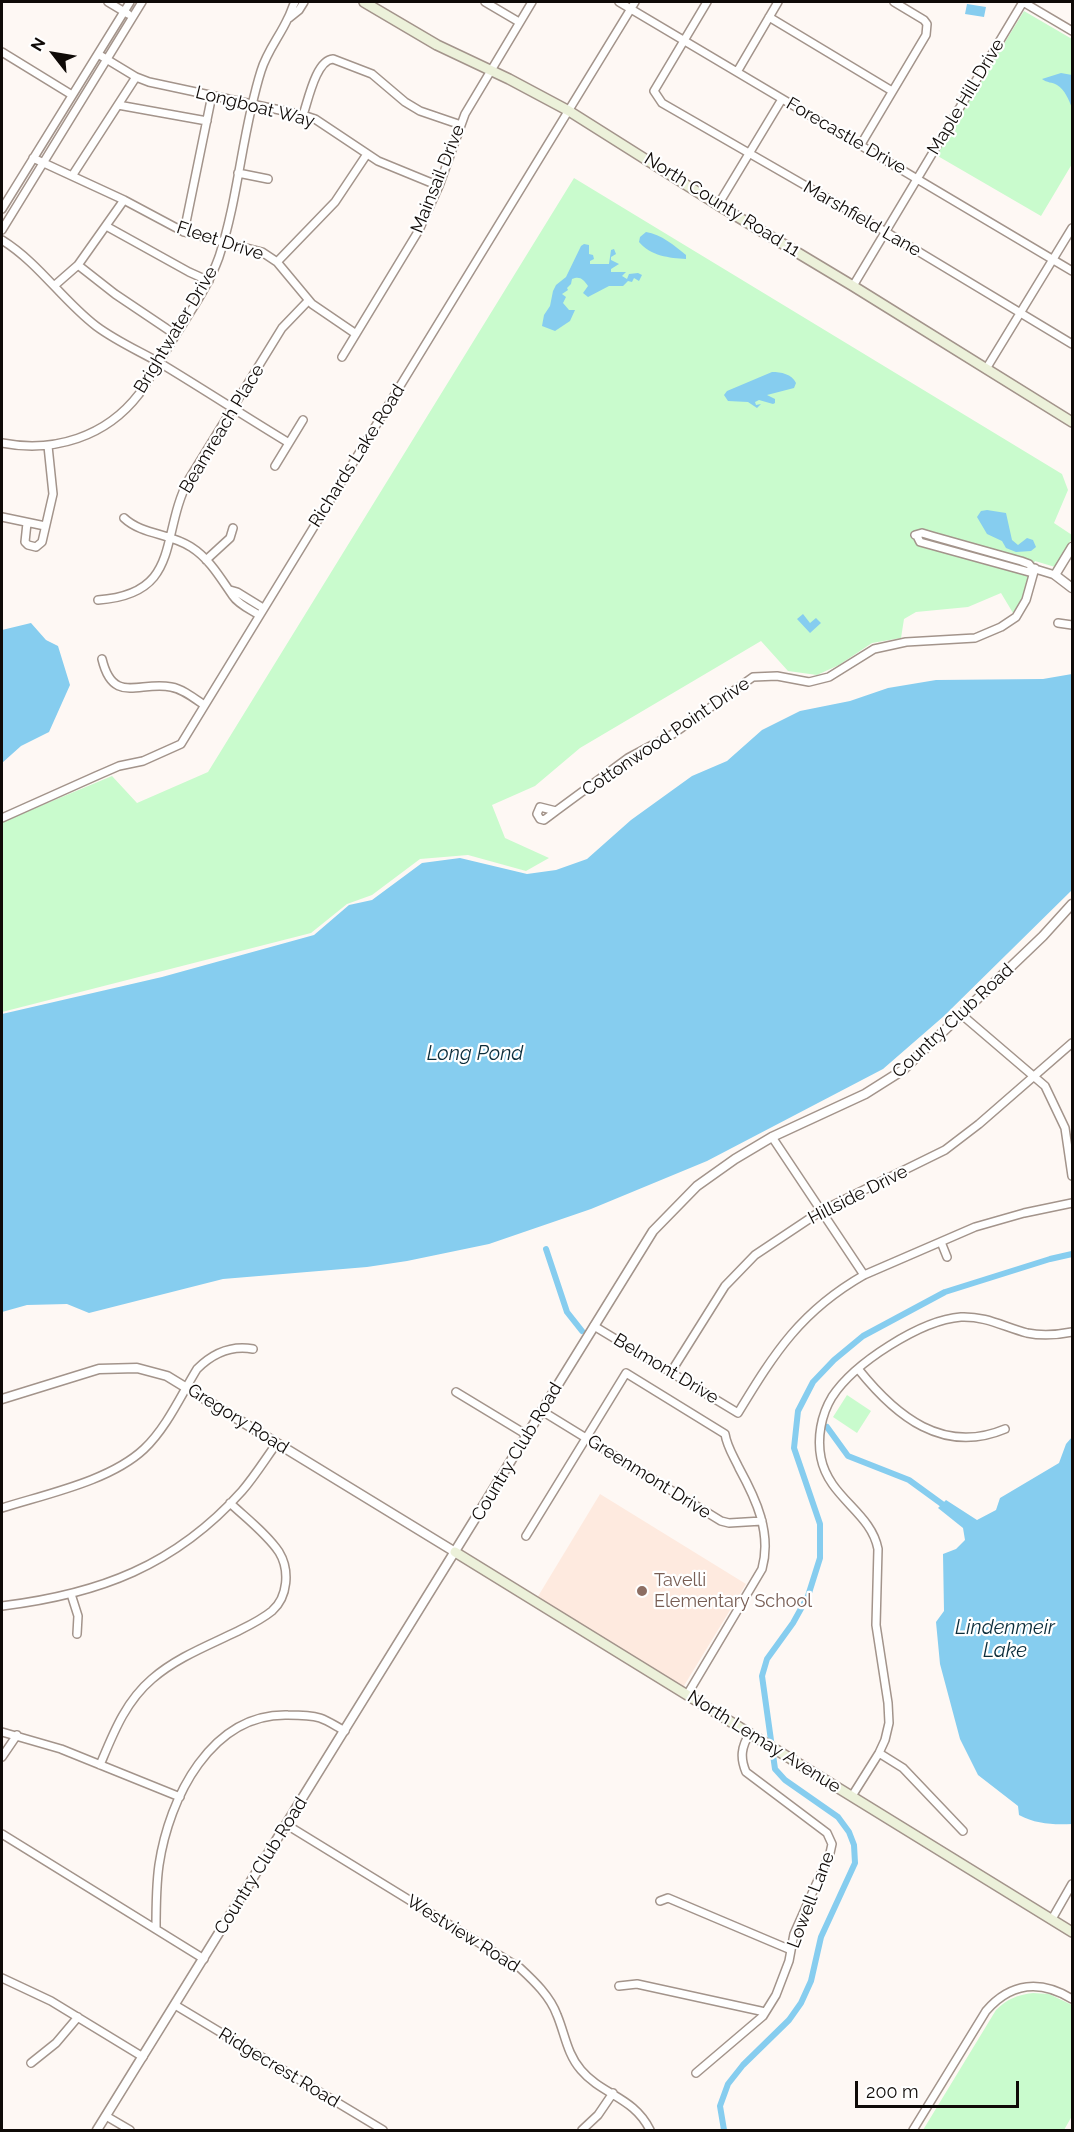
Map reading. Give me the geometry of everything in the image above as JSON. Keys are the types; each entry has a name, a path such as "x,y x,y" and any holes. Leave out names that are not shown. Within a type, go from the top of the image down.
{"main road":[{"name":"North County Road 11","path":"364,2 437,45 569,111 1072,422"},
{"name":"North Lemay Avenue","path":"455,1552 1072,1932"}],"street":[{"path":"108,2 132,17"},
{"path":"2,209 130,2"},
{"path":"2,230 142,2"},
{"name":"Brightwater Drive","path":"2,443 30,447 48,446 88,435 116,418 140,393 209,280 223,241 262,67 274,41 289,18 295,2"},
{"name":"Brightwater Drive","path":"289,18 299,10 304,2"},
{"path":"485,2 519,22"},
{"name":"Mainsail Drive","path":"342,357 408,250 439,186 460,125 532,2"},
{"name":"Forecastle Drive","path":"619,2 1072,271"},
{"name":"Richards Lake Road","path":"2,818 119,766 143,761 181,744 635,2"},
{"path":"685,40 708,2"},
{"path":"737,72 778,2"},
{"path":"860,146 926,35 927,24 920,17 894,2"},
{"path":"1023,2 1072,31"},
{"name":"Maple Hill Drive","path":"854,286 1023,2"},
{"path":"769,17 892,91"},
{"name":"Marshfield Lane","path":"685,40 654,91 662,103 886,232 1072,344"},
{"path":"2,52 72,95"},
{"name":"Longboat Way","path":"98,54 136,77 303,115 321,122 390,167 439,186"},
{"path":"303,115 323,63 333,59 372,74 405,102 420,111 460,125"},
{"path":"72,176 136,77"},
{"path":"184,232 212,95"},
{"path":"718,205 782,99"},
{"path":"118,105 207,121"},
{"path":"276,262 335,202 367,154"},
{"name":"Fleet Drive","path":"33,158 124,200 184,232 254,248 276,262 308,301 321,312 356,334"},
{"path":"238,173 268,179"},
{"path":"54,286 78,264 124,200"},
{"path":"106,226 189,272 209,280"},
{"path":"986,369 1072,228"},
{"path":"2,240 18,250 44,274 76,310 99,328 289,443"},
{"path":"78,264 115,294 176,335"},
{"name":"Beamreach Place","path":"98,600 123,597 147,585 159,571 185,486 282,328 308,301"},
{"path":"275,466 303,420"},
{"path":"27,523 25,542 33,547 42,542 53,494 48,446"},
{"path":"2,517 45,526"},
{"path":"124,518 132,525 191,546 206,560 230,590 237,592 261,612"},
{"path":"206,560 230,538 233,528"},
{"path":"916,536 922,533 1021,561 1055,575 1072,588"},
{"path":"1055,575 1072,547"},
{"name":"Cottonwood Point Drive","path":"556,811 628,758 673,734 753,677 777,676 810,682 829,677 874,649 906,642 975,638 1001,627 1016,617 1026,600 1034,568"},
{"path":"1058,623 1072,625"},
{"path":"102,659 107,676 120,687 134,689 168,686 182,691 204,705"},
{"name":"Country Club Road","path":"97,2130 643,1246 669,1213 715,1172 772,1137 881,1085 910,1064 1043,936 1072,904"},
{"path":"962,1015 1045,1086 1069,1127 1072,1176"},
{"name":"Hillside Drive","path":"671,1372 719,1294 739,1270 766,1246 821,1211 945,1150 1036,1076 1072,1043"},
{"path":"772,1137 864,1275 1002,1218 1072,1203"},
{"path":"941,1242 947,1257"},
{"name":"Belmont Drive","path":"594,1326 738,1413 773,1357 800,1323 834,1294 864,1275"},
{"path":"852,1796 879,1753 888,1731 889,1713 876,1625 878,1550 876,1540 867,1524 834,1487 826,1474 820,1448 820,1429 826,1409 837,1390 890,1346 923,1328 949,1319 971,1317 987,1319 1027,1333 1044,1335 1072,1332"},
{"path":"2,1508 97,1477 127,1462 145,1448 157,1434 197,1369 216,1354 241,1347 253,1349"},
{"name":"Gregory Road","path":"2,1399 99,1369 137,1368 167,1376 455,1552"},
{"path":"859,1370 894,1408 932,1430 954,1437 975,1438 1005,1429"},
{"path":"526,1536 626,1373 725,1434 726,1443 747,1482 762,1521 766,1539 766,1556 762,1569 687,1695"},
{"path":"456,1392 527,1435"},
{"name":"Greenmont Drive","path":"542,1411 721,1521 729,1523 762,1521"},
{"path":"2,1606 71,1594 106,1584 143,1569 176,1550 230,1503 277,1443"},
{"path":"100,1765 120,1719 133,1699 152,1679 175,1662 255,1623 273,1610 282,1597 286,1571 278,1551 230,1503"},
{"path":"71,1594 78,1616 77,1634"},
{"path":"156,1929 159,1863 168,1828 180,1797 207,1752 218,1741 244,1724 279,1715 308,1715 322,1719 345,1731"},
{"path":"2,1732 61,1749 180,1797"},
{"name":"Lowell Lane","path":"696,2073 765,2012 776,1995 794,1934 832,1844 827,1833 746,1772 742,1764 742,1753 750,1734"},
{"path":"2,1757 17,1736"},
{"path":"879,1753 903,1768 963,1831"},
{"name":"Westview Road","path":"287,1825 520,1968 540,1988 557,2013 570,2055 579,2068 632,2106 650,2130"},
{"path":"2,1834 204,1959"},
{"path":"1052,1919 1072,1884"},
{"path":"660,1901 668,1898 791,1950"},
{"path":"2,1977 51,2001 143,2057"},
{"path":"619,1986 637,1984 765,2012"},
{"path":"913,2130 986,2011 999,1997 1022,1987 1046,1987 1062,1992 1072,1999"},
{"name":"Ridgecrest Road","path":"175,2005 383,2130"},
{"path":"31,2063 56,2043 78,2017"},
{"path":"582,2130 598,2115 613,2093"},
{"path":"106,2116 130,2130"}],"shaded area":[{"name":"Tavelli Elementary School","path":"600,1494 746,1584 682,1689 537,1598"}],"green space":[{"path":"1024,11 1072,39 1072,164 1041,216 936,155"},
{"path":"574,178 1062,474 1068,490 1054,523 1072,535 1072,538 1055,567 1035,561 1020,603 1013,613 1001,593 968,607 916,612 904,619 901,638 872,643 839,665 817,675 788,671 761,641 580,748 535,786 492,805 505,838 549,858 526,871 468,855 420,859 372,895 347,904 311,933 2,1012 2,822 112,776 137,803 208,772"},
{"path":"847,1395 871,1411 857,1433 833,1417"},
{"path":"1033,1993 1049,1994 1072,2005 1072,2116 1064,2130 923,2130 996,2010 1013,1998"}],"water":[{"path":"967,4 986,7 984,17 965,14"},
{"path":"1061,73 1072,75 1072,108 1060,87 1042,79"},
{"path":"646,232 668,241 686,255 686,259 667,257 644,247 639,242 640,237"},
{"path":"584,244 589,245 589,254 593,255 594,259 590,261 590,264 609,264 611,250 614,249 616,254 611,257 611,260 619,264 611,269 611,272 626,272 622,276 627,279 629,274 638,273 642,275 639,281 634,278 632,282 628,281 623,286 609,286 588,297 583,293 588,286 585,282 579,278 572,279 568,290 562,294 566,297 563,303 569,310 575,310 570,321 555,331 542,326 556,285 566,277"},
{"path":"772,372 789,376 796,383 794,388 767,395 775,399 773,404 759,400 755,402 756,405 761,404 757,408 748,402 728,401 724,395 727,391"},
{"path":"981,511 1006,513 1012,540 1018,545 1027,538 1033,540 1036,547 1031,551 1016,552 1006,548 1002,541 987,534 977,517"},
{"path":"803,614 810,623 816,618 821,623 810,633 797,619"},
{"path":"31,623 46,640 58,646 70,685 49,732 21,746 2,763 2,630"},
{"name":"Long Pond","path":"1072,674 1072,890 944,1016 883,1069 707,1161 591,1209 489,1244 367,1267 223,1279 89,1313 67,1304 27,1305 2,1312 2,1014 162,977 314,935 349,905 372,900 422,863 460,858 527,874 556,870 587,859 631,820 692,776 727,761 762,730 800,711 850,701 888,688 936,680 1043,679"},
{"name":"Lindenmeir Lake","path":"1072,1437 1072,1824 1058,1824 1038,1822 1019,1815 1018,1806 978,1775 960,1739 940,1664 936,1622 944,1611 943,1554 956,1549 965,1540 963,1528 938,1508 946,1500 977,1520 996,1510 1000,1498 1059,1463 1066,1444"}],"waterway":[{"path":"546,1249 567,1312 582,1331"},
{"path":"724,2130 720,2106 728,2084 743,2065 789,2020 801,2003 811,1981 821,1937 855,1863 854,1845 849,1832 838,1817 785,1780 775,1769 762,1676 767,1659 793,1623 808,1596 820,1558 820,1524 794,1448 798,1411 813,1382 834,1360 863,1336 945,1292 1072,1254"},
{"path":"827,1427 848,1456 909,1480 942,1504"}],"place":[{"name":"Tavelli Elementary School","path":"642,1591"}]}
